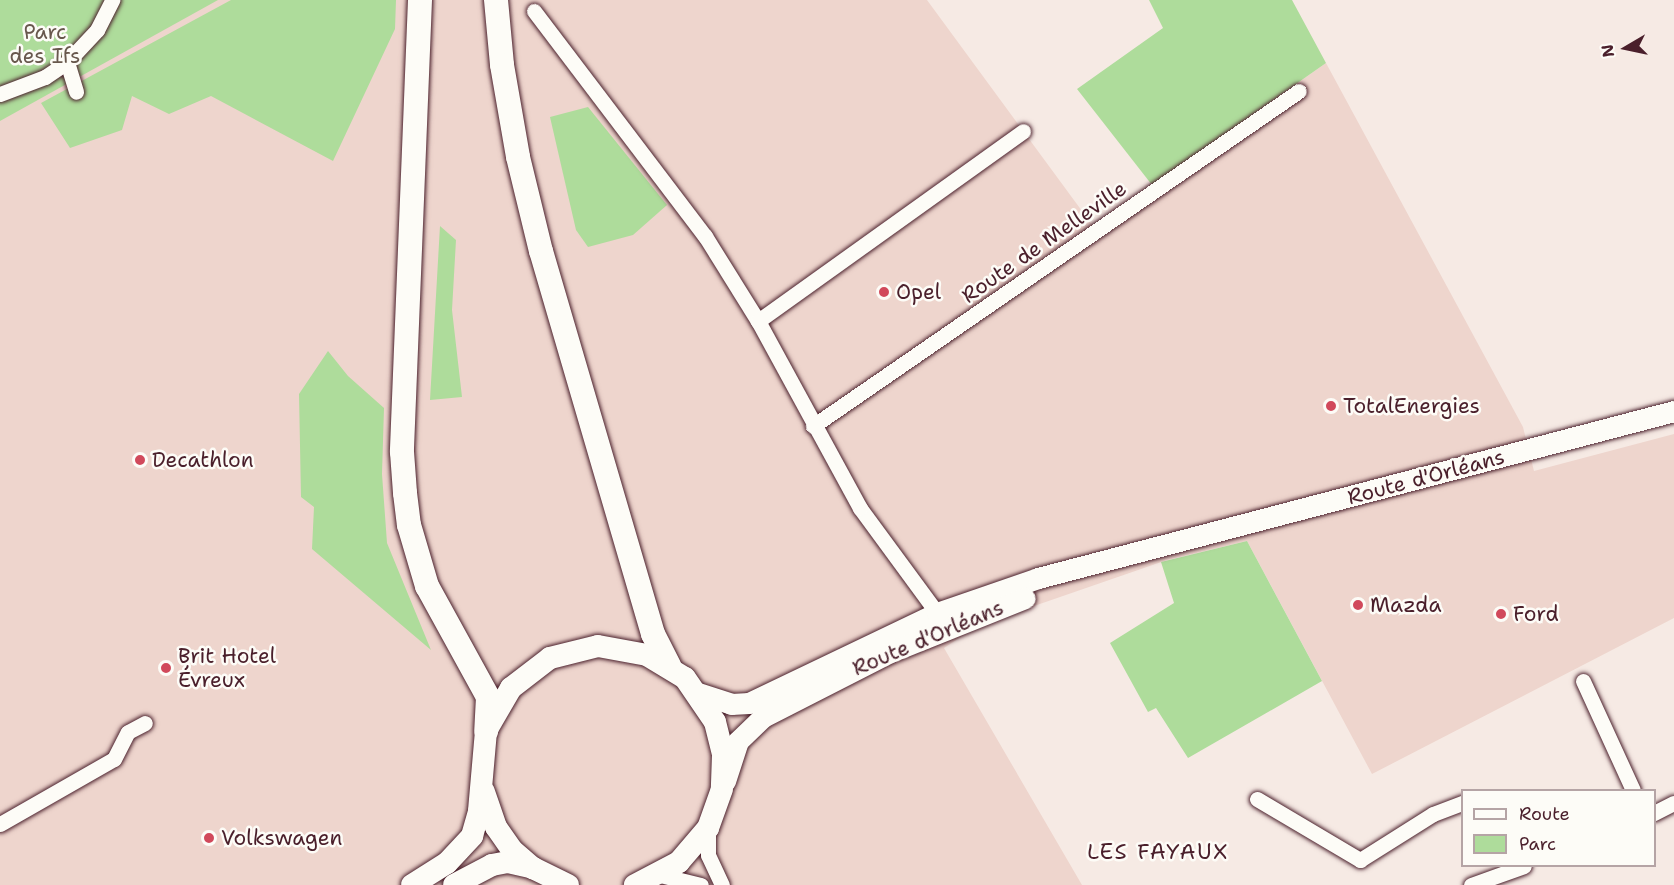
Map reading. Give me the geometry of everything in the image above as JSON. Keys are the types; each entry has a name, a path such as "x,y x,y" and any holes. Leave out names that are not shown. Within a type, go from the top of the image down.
{"highway":[{"path":"420,0 402,452 405,493 409,525 427,586 488,697 486,731"},
{"path":"496,0 502,65 516,146 541,251 653,634 669,666"}],"main road":[{"name":"Route d'Orléans","path":"698,693 731,704 749,703 937,613 1038,578 1674,411"},
{"name":"Route d'Orléans","path":"722,789 738,741 763,717 797,698 946,627 1140,560 1178,543"},
{"path":"412,885 447,863 467,844 479,811 486,731 511,688 529,671 558,655 598,646 623,648 669,666 698,693 715,722 720,744 722,789 708,828 679,862 660,875 635,885"},
{"path":"481,773 485,801 496,827 512,849 533,868"},
{"path":"454,885 492,865 508,862 533,868 568,885"}],"street":[{"path":"0,94 45,77 67,62 97,30 112,0"},
{"path":"534,11 705,236 758,321 813,426 860,508 937,613"},
{"path":"67,62 76,92"},
{"name":"Route de Melleville","path":"813,426 1299,91"},
{"path":"758,321 1023,131"},
{"path":"1583,681 1633,789"},
{"path":"0,824 114,759 128,732 145,723"},
{"path":"1257,799 1360,860 1433,814 1461,803"},
{"path":"1656,812 1674,803"},
{"path":"708,828 708,855 722,885"},
{"path":"1471,885 1503,869"},
{"path":"660,875 701,885"}],"shaded area":[{"path":"0,0 927,0 1093,226 1326,63 1523,427 1534,471 1674,434 1674,618 1372,774 1247,541 1167,560 979,625 944,648 1082,885 0,885"}],"green space":[{"name":"Parc des Ifs","path":"0,0 218,0 0,121"},
{"path":"231,0 396,0 395,29 333,161 211,96 169,114 132,96 122,130 70,148 41,103"},
{"path":"1149,0 1292,0 1326,63 1152,185 1077,89 1163,28"},
{"path":"588,107 667,205 633,235 588,247 576,230 550,117"},
{"path":"440,226 456,240 452,310 462,397 430,400"},
{"path":"328,351 348,376 384,408 382,474 387,543 431,650 312,549 314,507 301,497 299,394"},
{"path":"1247,541 1322,681 1188,758 1156,708 1148,712 1110,643 1174,603 1161,562"}],"place":[{"name":"Opel","path":"884,292"},
{"name":"TotalEnergies","path":"1331,406"},
{"name":"Decathlon","path":"140,460"},
{"name":"Mazda","path":"1358,605"},
{"name":"Ford","path":"1501,614"},
{"name":"Brit Hotel Évreux","path":"166,668"},
{"name":"Volkswagen","path":"209,838"}],"district":[{"name":"LES FAYAUX","path":"1158,852"}]}
